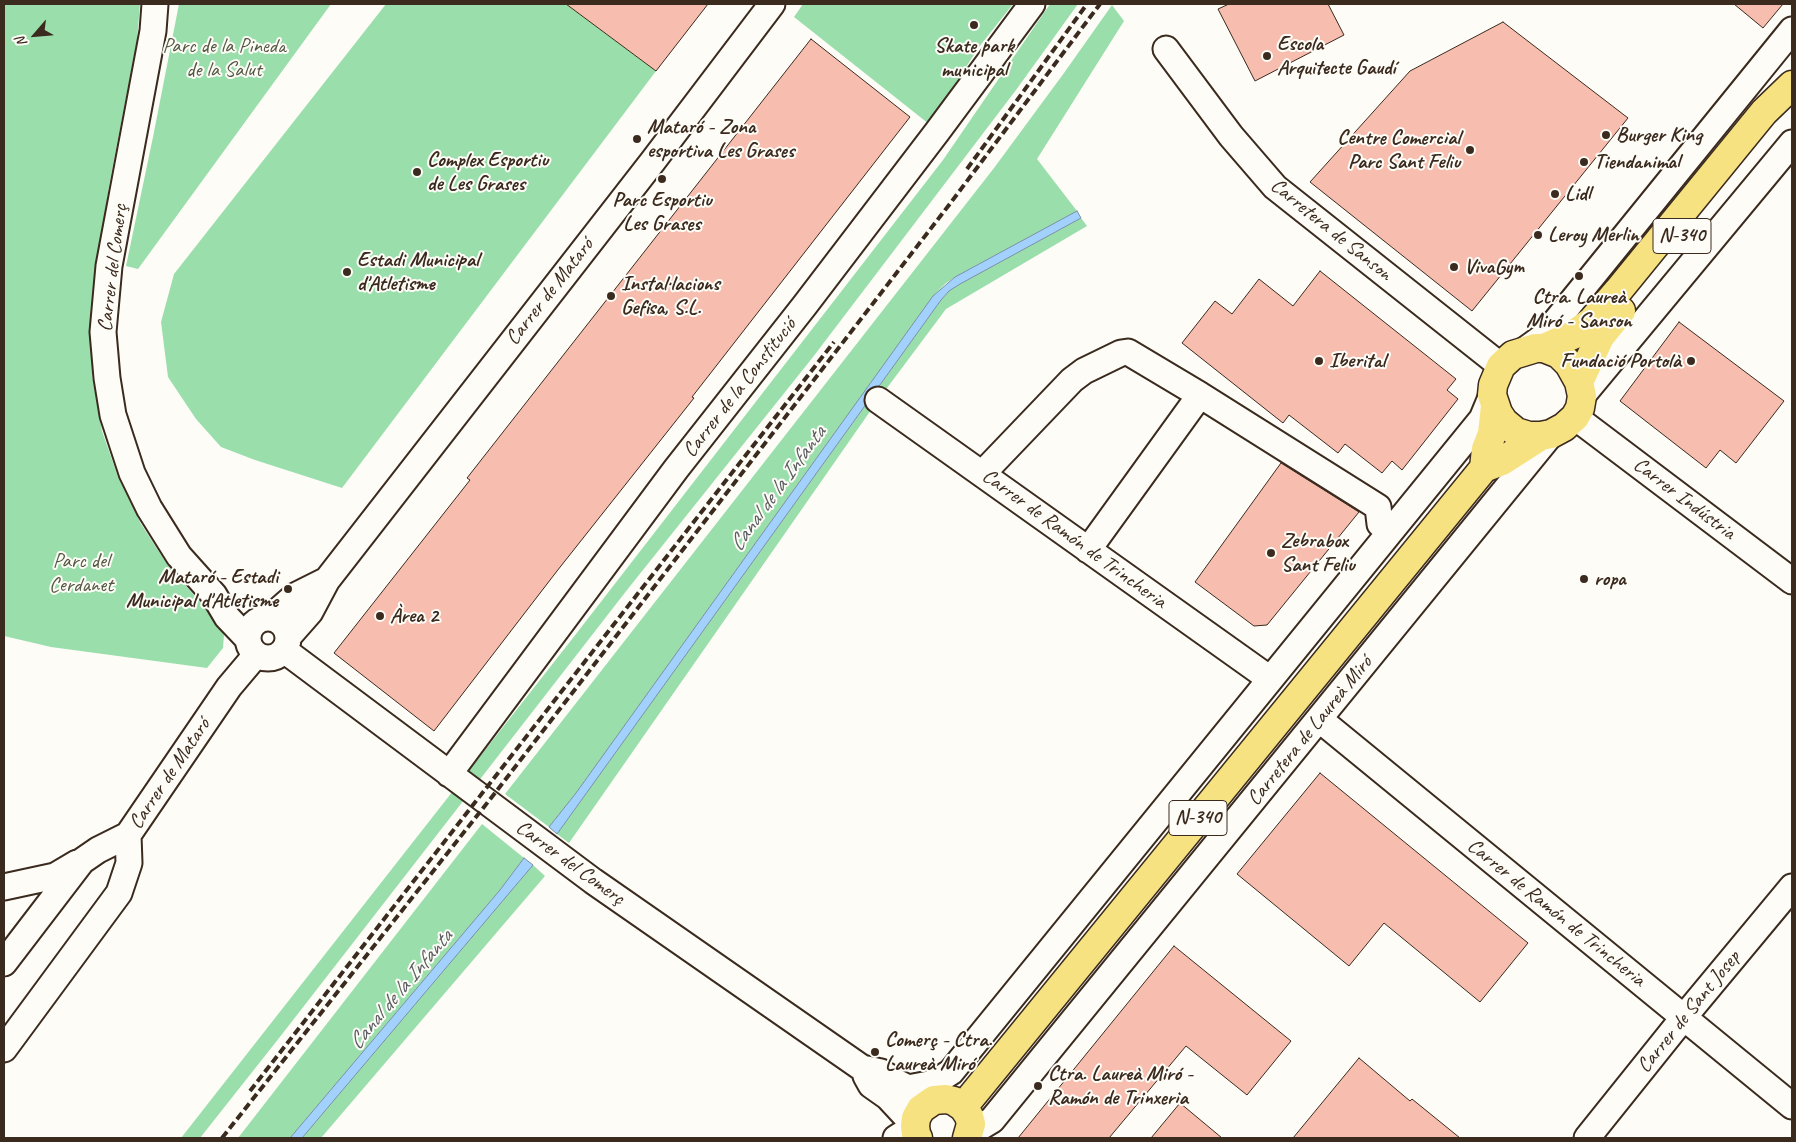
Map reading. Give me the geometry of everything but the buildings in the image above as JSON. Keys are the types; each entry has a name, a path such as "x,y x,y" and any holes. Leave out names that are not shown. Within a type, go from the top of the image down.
{"main road":[{"name":"N-340","path":"1493,401 1493,385 1501,366 1513,355 1573,335 1592,321 1764,112 1792,85"},
{"name":"N-340","path":"1546,435 1564,427 1579,398 1600,337 1774,121 1792,94"},
{"path":"1535,349 1559,354 1569,364 1579,398"},
{"path":"1493,401 1504,422 1516,432 1529,436 1546,435"},
{"name":"Carretera de Laureà Miró","path":"1484,468 1486,449 1492,434 1493,401"},
{"name":"Carretera de Laureà Miró","path":"963,1107 1484,468 1546,435"},
{"path":"905,1122 916,1118 921,1109 934,1100 946,1099 954,1101 963,1107 970,1116 978,1134"}],"street":[{"name":"Carrer del Comerç","path":"155,4 153,31 109,266 103,332 107,378 113,415 132,473 149,508 179,556 214,595 228,617 258,633 282,624 286,644 449,774 593,881 862,1068 871,1085 888,1097 905,1122"},
{"name":"Carrer de Mataró","path":"286,644 310,612 327,580 653,161 772,4"},
{"name":"Carrer de la Constitució","path":"449,774 670,477 859,234 1032,4"},
{"path":"1535,349 1792,30"},
{"name":"Carretera de Sanson","path":"1166,49 1230,136 1275,187 1501,366"},
{"path":"1579,398 1792,143"},
{"path":"1592,321 1616,261 1640,228 1654,200"},
{"path":"982,474 1072,380 1084,371 1121,352 1128,352 1378,506 1380,524 1390,532"},
{"path":"1088,550 1200,395"},
{"name":"Carrer Indústria","path":"1579,398 1792,581"},
{"name":"Carrer de Ramón de Trincheria","path":"878,400 1270,680"},
{"path":"905,1122 929,1084 951,1072 1482,420 1493,401"},
{"name":"Carretera de Laureà Miró","path":"978,1134 1319,719 1546,435"},
{"name":"Carrer de Mataró","path":"4,1049 119,893 129,864 128,835 229,687 258,633 295,596 327,580"},
{"path":"258,633 263,658 279,655 286,644"},
{"name":"Carrer de Ramón de Trincheria","path":"1319,719 1792,1106"},
{"path":"4,887 55,876 98,850 128,835"},
{"path":"4,962 82,861"},
{"name":"Carrer de Sant Josep","path":"1587,1138 1792,888"},
{"path":"1013,995 1019,1038"}],"green space":[{"name":"Parc del Cerdanet","path":"4,4 140,4 137,40 109,186 93,294 92,375 102,431 118,477 141,524 169,567 219,623 224,635 223,648 207,668 51,647 4,636"},
{"name":"Parc de la Pineda de la Salut","path":"179,4 331,4 138,269 126,266"},
{"name":"Complex Esportiu de Les Grases","path":"386,4 566,4 656,71 342,488 221,447 196,419 168,377 161,322 174,274"},
{"path":"803,4 1013,4 979,47 929,124 794,17"},
{"path":"1050,4 1078,4 1016,90 813,357 627,590 200,1138 181,1138 576,634 943,160"},
{"path":"1112,5 1124,21 1037,159 1077,211 955,277 933,296 576,793 549,827 505,794 994,168"},
{"path":"1081,218 1087,226 946,309 878,400 569,843 557,834 941,300 949,291 960,284"},
{"path":"482,824 524,858 500,890 290,1138 238,1138"},
{"path":"533,865 545,876 321,1138 302,1138"}],"water":[{"path":"1077,211 1081,218 960,284 949,291 941,300 557,834 549,827 576,793 933,296 955,277"},
{"path":"524,858 533,865 302,1138 290,1138 500,890"}],"railway":[{"path":"967,169 1087,4"},
{"path":"222,1138 495,793 949,205 1100,4"},
{"path":"250,1091 834,342"}],"place":[{"name":"Skate park municipal","path":"974,25"},
{"name":"Escola Arquitecte Gaudí","path":"1267,56"},
{"name":"Burger King","path":"1606,135"},
{"name":"Mataró - Zona esportiva Les Grases","path":"637,139"},
{"name":"Centre Comercial Parc Sant Feliu","path":"1470,150"},
{"name":"Tiendanimal","path":"1584,162"},
{"name":"Complex Esportiu de Les Grases","path":"417,172"},
{"name":"Parc Esportiu Les Grases","path":"662,179"},
{"name":"Lidl","path":"1555,194"},
{"name":"Leroy Merlin","path":"1538,235"},
{"name":"VivaGym","path":"1454,267"},
{"name":"Estadi Municipal d'Atletisme","path":"347,272"},
{"name":"Ctra. Laureà Miró - Sanson","path":"1579,276"},
{"name":"Instal·lacions Gefisa, S.L.","path":"611,296"},
{"name":"Iberital","path":"1319,361"},
{"name":"Fundació Portolà","path":"1691,361"},
{"name":"Zebrabox Sant Feliu","path":"1271,553"},
{"name":"ropa","path":"1584,579"},
{"name":"Mataró - Estadi Municipal d'Atletisme","path":"288,589"},
{"name":"Àrea 2","path":"380,616"},
{"name":"Comerç - Ctra. Laureà Miró","path":"875,1052"},
{"name":"Ctra. Laureà Miró - Ramón de Trinxeria","path":"1038,1086"}],"water label":[{"name":"Canal de la Infanta","path":"778,489"},
{"name":"Canal de la Infanta","path":"401,990"}]}
